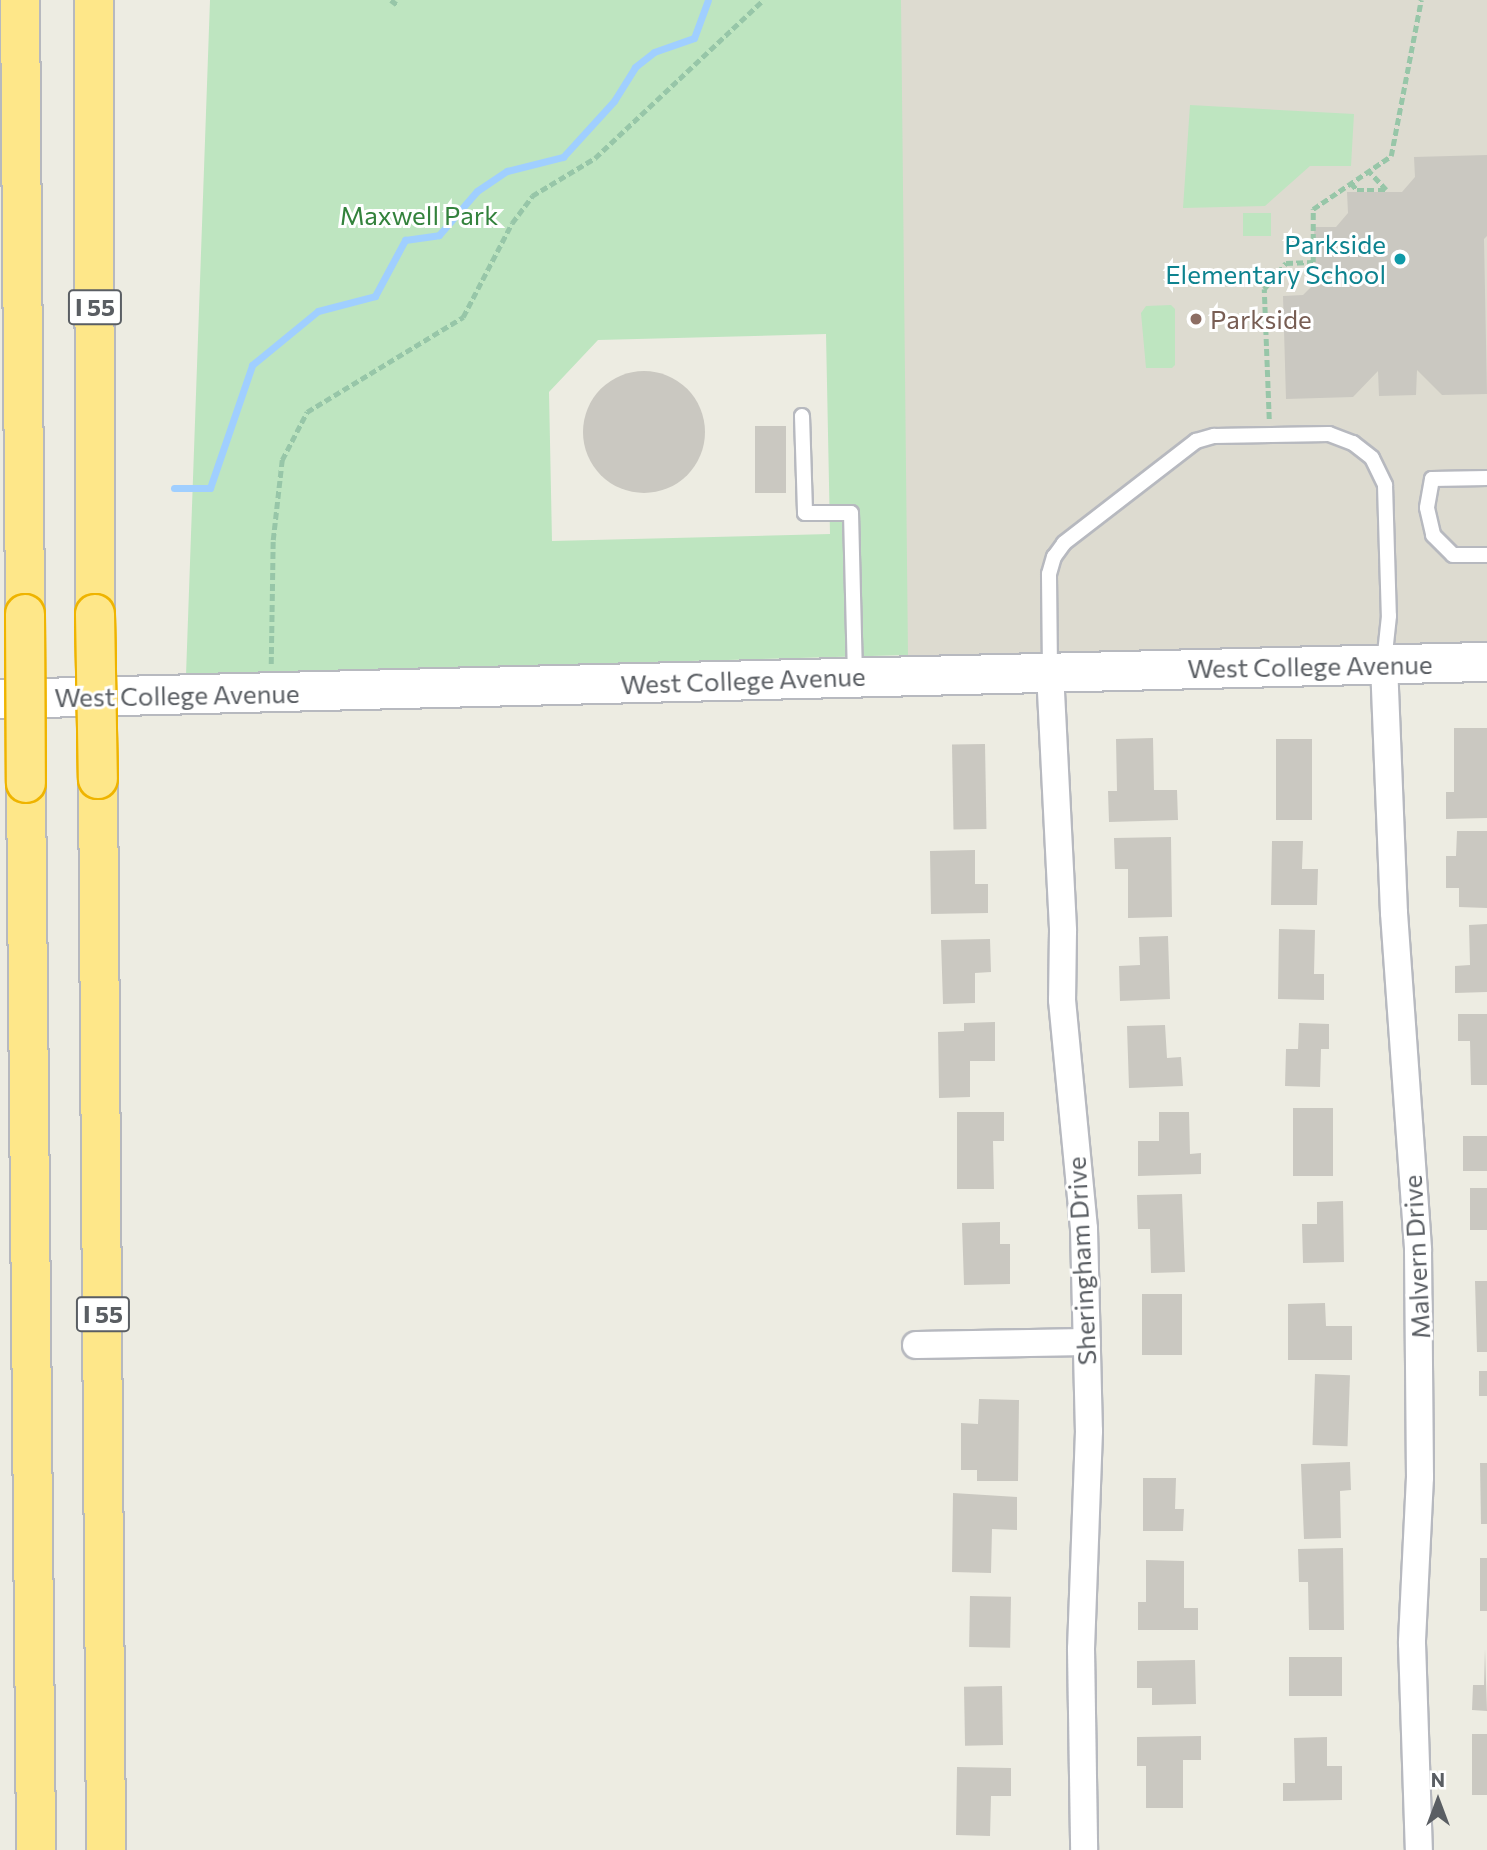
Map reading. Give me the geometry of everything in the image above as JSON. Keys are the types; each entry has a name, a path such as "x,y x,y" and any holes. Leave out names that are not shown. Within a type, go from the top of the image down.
{"highway":[{"path":"20,0 36,1850"},
{"name":"I 55","path":"94,0 95,614 106,1850"}],"main road":[{"name":"West College Avenue","path":"0,699 1487,662"}],"street":[{"name":"Malvern Drive","path":"1384,664 1394,914 1418,1250 1420,1477 1412,1643 1419,1850"},
{"name":"Sheringham Drive","path":"1050,672 1062,931 1062,1000 1084,1230 1088,1431 1081,1649 1084,1850"},
{"path":"916,1345 1087,1342"}],"lane":[{"path":"802,416 805,513 851,513 855,677"},
{"path":"1050,672 1049,574 1054,557 1064,543 1196,441 1214,436 1329,434 1353,443 1372,458 1385,485 1389,616 1384,664"},
{"path":"1487,478 1432,479 1427,508 1433,535 1453,555 1487,555"}],"path":[{"path":"391,0 399,6"},
{"path":"271,692 273,540 282,460 307,412 463,317 512,223 532,196 596,158 763,0"},
{"path":"1269,435 1264,289 1286,263 1313,262 1313,209 1391,156 1421,0"},
{"path":"1351,183 1357,190 1386,190 1368,171"}],"shaded area":[{"name":"Parkside","path":"901,0 1487,0 1487,655 901,655"}],"green space":[{"name":"Maxwell Park","path":"210,0 901,0 908,655 186,675","holes":["826,334 830,534 552,541 549,392 598,340"]},
{"path":"1190,105 1354,114 1351,166 1310,166 1265,206 1183,208"},
{"path":"1243,213 1271,213 1271,236 1243,236"},
{"path":"1171,305 1175,309 1175,365 1172,368 1146,368 1141,313 1146,306"}],"building":[{"name":"Parkside Elementary School","path":"1487,155 1487,236 1484,239 1487,394 1442,395 1417,370 1416,395 1379,396 1378,371 1353,397 1286,399 1283,296 1303,295 1316,282 1314,227 1336,227 1348,213 1347,192 1402,192 1415,177 1414,157"},
{"path":"644,371 667,376 687,389 700,409 705,432 700,455 687,475 667,488 644,493 621,488 601,475 588,455 583,432 588,409 601,389 621,376"},
{"path":"755,426 786,426 786,493 755,493"},
{"path":"1454,728 1487,728 1487,818 1446,819 1446,792 1454,792"},
{"path":"1153,738 1154,790 1177,790 1178,820 1109,822 1108,791 1117,791 1116,739"},
{"path":"1276,739 1312,739 1312,820 1276,820"},
{"path":"985,744 986,829 953,830 952,745"},
{"path":"1457,831 1487,831 1487,908 1459,907 1459,888 1446,888 1446,856 1456,856"},
{"path":"1171,837 1172,917 1128,918 1128,869 1115,869 1114,838"},
{"path":"1272,841 1303,841 1302,869 1318,869 1317,905 1271,905"},
{"path":"975,850 975,884 988,884 988,913 931,914 930,851"},
{"path":"1487,924 1487,992 1455,993 1455,966 1470,965 1469,925"},
{"path":"1279,929 1315,930 1314,974 1324,974 1324,1000 1278,999"},
{"path":"1168,936 1170,999 1120,1001 1119,966 1140,965 1139,937"},
{"path":"990,939 991,972 975,973 975,1003 943,1004 941,940"},
{"path":"1458,1014 1487,1014 1487,1085 1471,1085 1470,1041 1458,1041"},
{"path":"995,1022 995,1061 970,1061 970,1097 939,1098 938,1032 964,1031 964,1023"},
{"path":"1299,1023 1329,1024 1329,1049 1321,1049 1320,1087 1285,1086 1286,1049 1298,1049"},
{"path":"1165,1025 1167,1058 1181,1057 1183,1086 1129,1088 1127,1026"},
{"path":"1293,1108 1333,1108 1333,1176 1293,1176"},
{"path":"957,1112 1004,1112 1004,1141 993,1141 994,1189 957,1189"},
{"path":"1159,1112 1189,1112 1190,1154 1201,1153 1201,1174 1138,1176 1138,1141 1159,1141"},
{"path":"1463,1136 1487,1136 1487,1171 1463,1171"},
{"path":"1470,1188 1487,1188 1487,1230 1470,1230"},
{"path":"1182,1194 1185,1272 1151,1273 1150,1229 1138,1229 1137,1195"},
{"path":"1343,1201 1344,1262 1303,1263 1302,1224 1317,1224 1317,1202"},
{"path":"1000,1222 1000,1244 1010,1244 1010,1284 964,1285 962,1223"},
{"path":"1475,1281 1487,1281 1487,1352 1477,1352"},
{"path":"1142,1294 1182,1294 1182,1355 1142,1355"},
{"path":"1325,1303 1326,1326 1352,1326 1352,1360 1288,1360 1288,1304"},
{"path":"1479,1371 1487,1371 1487,1396 1479,1396"},
{"path":"1315,1374 1350,1375 1348,1446 1313,1445"},
{"path":"979,1399 1019,1400 1018,1481 977,1481 977,1470 961,1470 961,1423 978,1424"},
{"path":"1350,1462 1351,1490 1340,1491 1341,1538 1304,1539 1301,1464"},
{"path":"1480,1463 1487,1463 1487,1524 1481,1524"},
{"path":"1143,1478 1176,1478 1175,1509 1184,1509 1183,1531 1143,1531"},
{"path":"953,1493 1017,1497 1017,1530 992,1529 991,1573 952,1572"},
{"path":"1343,1548 1344,1630 1309,1630 1308,1582 1299,1582 1298,1549"},
{"path":"1480,1558 1487,1558 1487,1611 1480,1611"},
{"path":"1146,1560 1184,1561 1184,1608 1198,1608 1198,1630 1138,1630 1138,1602 1146,1602"},
{"path":"970,1596 1011,1597 1010,1648 969,1647"},
{"path":"1485,1649 1487,1711 1472,1710 1473,1685 1484,1685"},
{"path":"1289,1657 1342,1657 1342,1696 1289,1696"},
{"path":"1195,1660 1196,1704 1152,1705 1152,1688 1137,1688 1137,1661"},
{"path":"1002,1686 1003,1745 965,1746 964,1687"},
{"path":"1472,1734 1487,1734 1487,1795 1472,1795"},
{"path":"1201,1736 1201,1760 1183,1760 1183,1808 1146,1808 1146,1766 1137,1766 1137,1737"},
{"path":"1327,1737 1327,1766 1342,1766 1342,1800 1283,1801 1283,1783 1295,1783 1294,1738"},
{"path":"957,1767 1011,1768 1011,1796 991,1796 990,1836 956,1835"}],"waterway":[{"path":"174,488 210,488 252,365 318,311 375,296 405,240 439,235 477,191 507,171 563,157 614,101 635,67 654,52 694,38 708,0"}],"place":[{"name":"Parkside Elementary School","path":"1400,259"},
{"name":"Parkside","path":"1196,319"}]}
